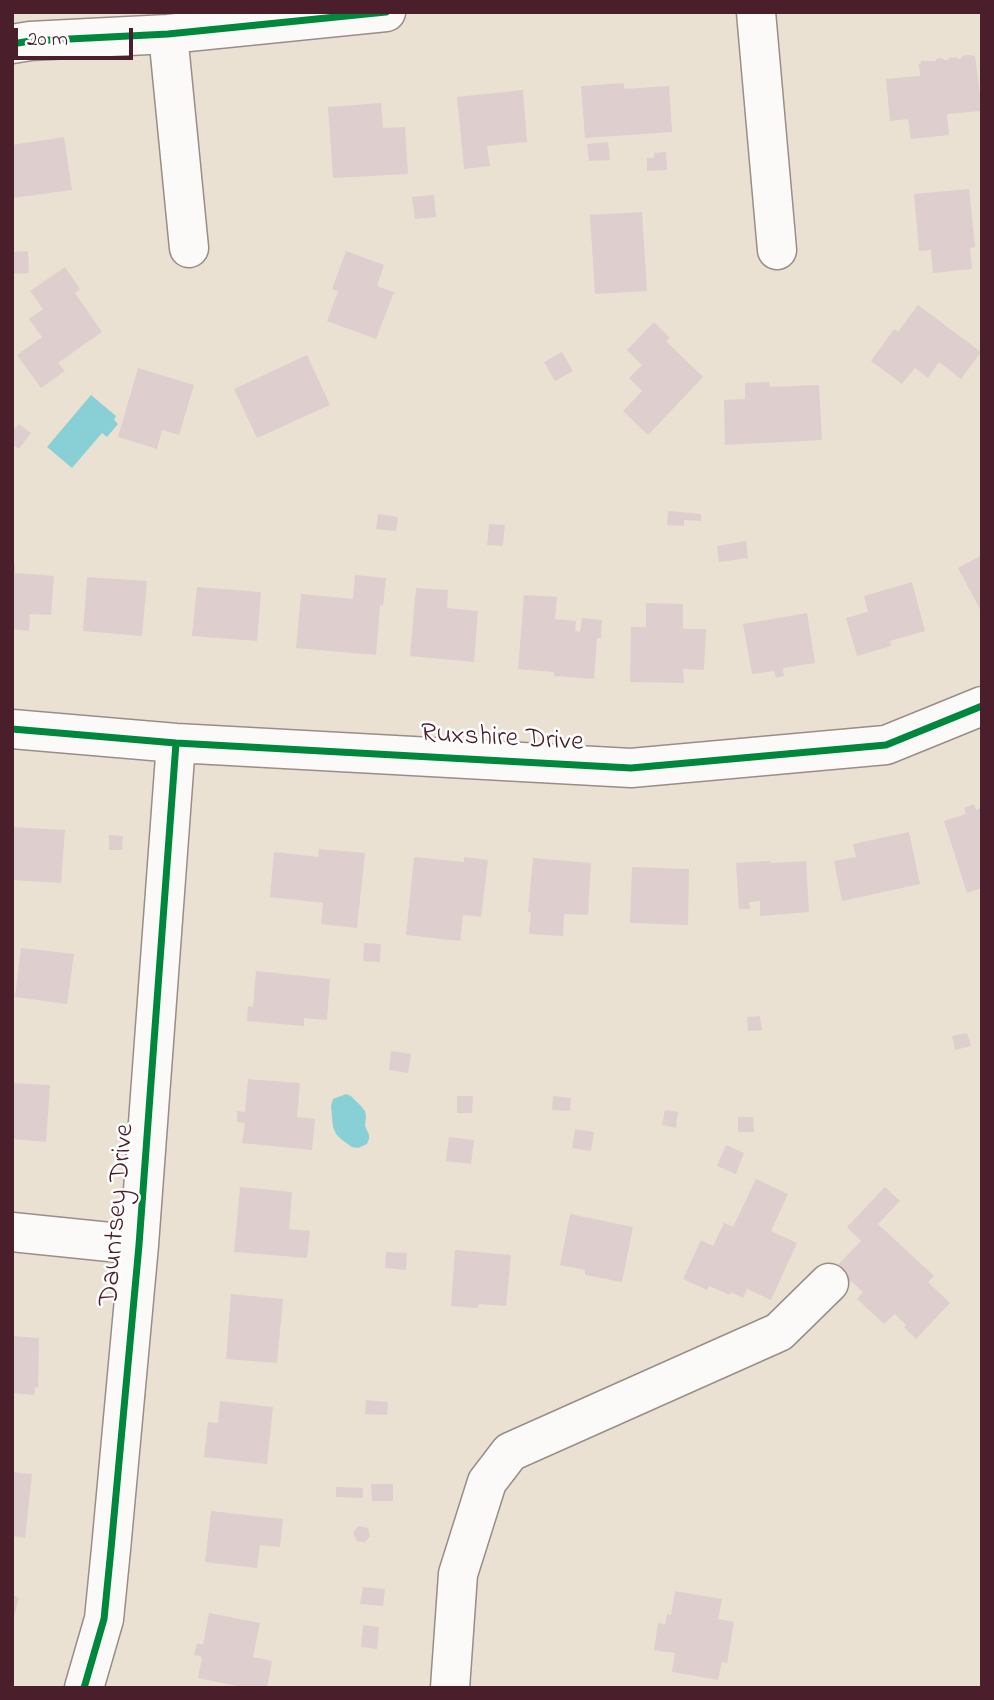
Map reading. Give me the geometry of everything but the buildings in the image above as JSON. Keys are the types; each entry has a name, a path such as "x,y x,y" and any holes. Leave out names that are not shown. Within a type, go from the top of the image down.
{"street":[{"path":"12,44 168,34 386,12"},
{"path":"756,12 777,250"},
{"path":"168,34 190,248"},
{"name":"Ruxshire Drive","path":"12,729 176,743 631,768 886,745 982,706"},
{"name":"Dauntsey Drive","path":"84,1688 104,1619 139,1245 176,743"},
{"path":"12,1232 139,1245"},
{"path":"451,1674 458,1574 486,1482 510,1452 779,1332 829,1283"}],"water":[{"path":"91,395 116,416 114,420 118,424 107,437 102,433 72,468 47,447"},
{"path":"346,1094 365,1111 365,1126 369,1139 367,1144 358,1148 342,1140 333,1127 333,1099"}],"cycle path":[{"path":"12,44 168,34 386,12"},
{"path":"12,729 176,743 631,768 886,745 982,706"},
{"path":"84,1688 104,1619 111,1549 139,1245 176,743"}]}
